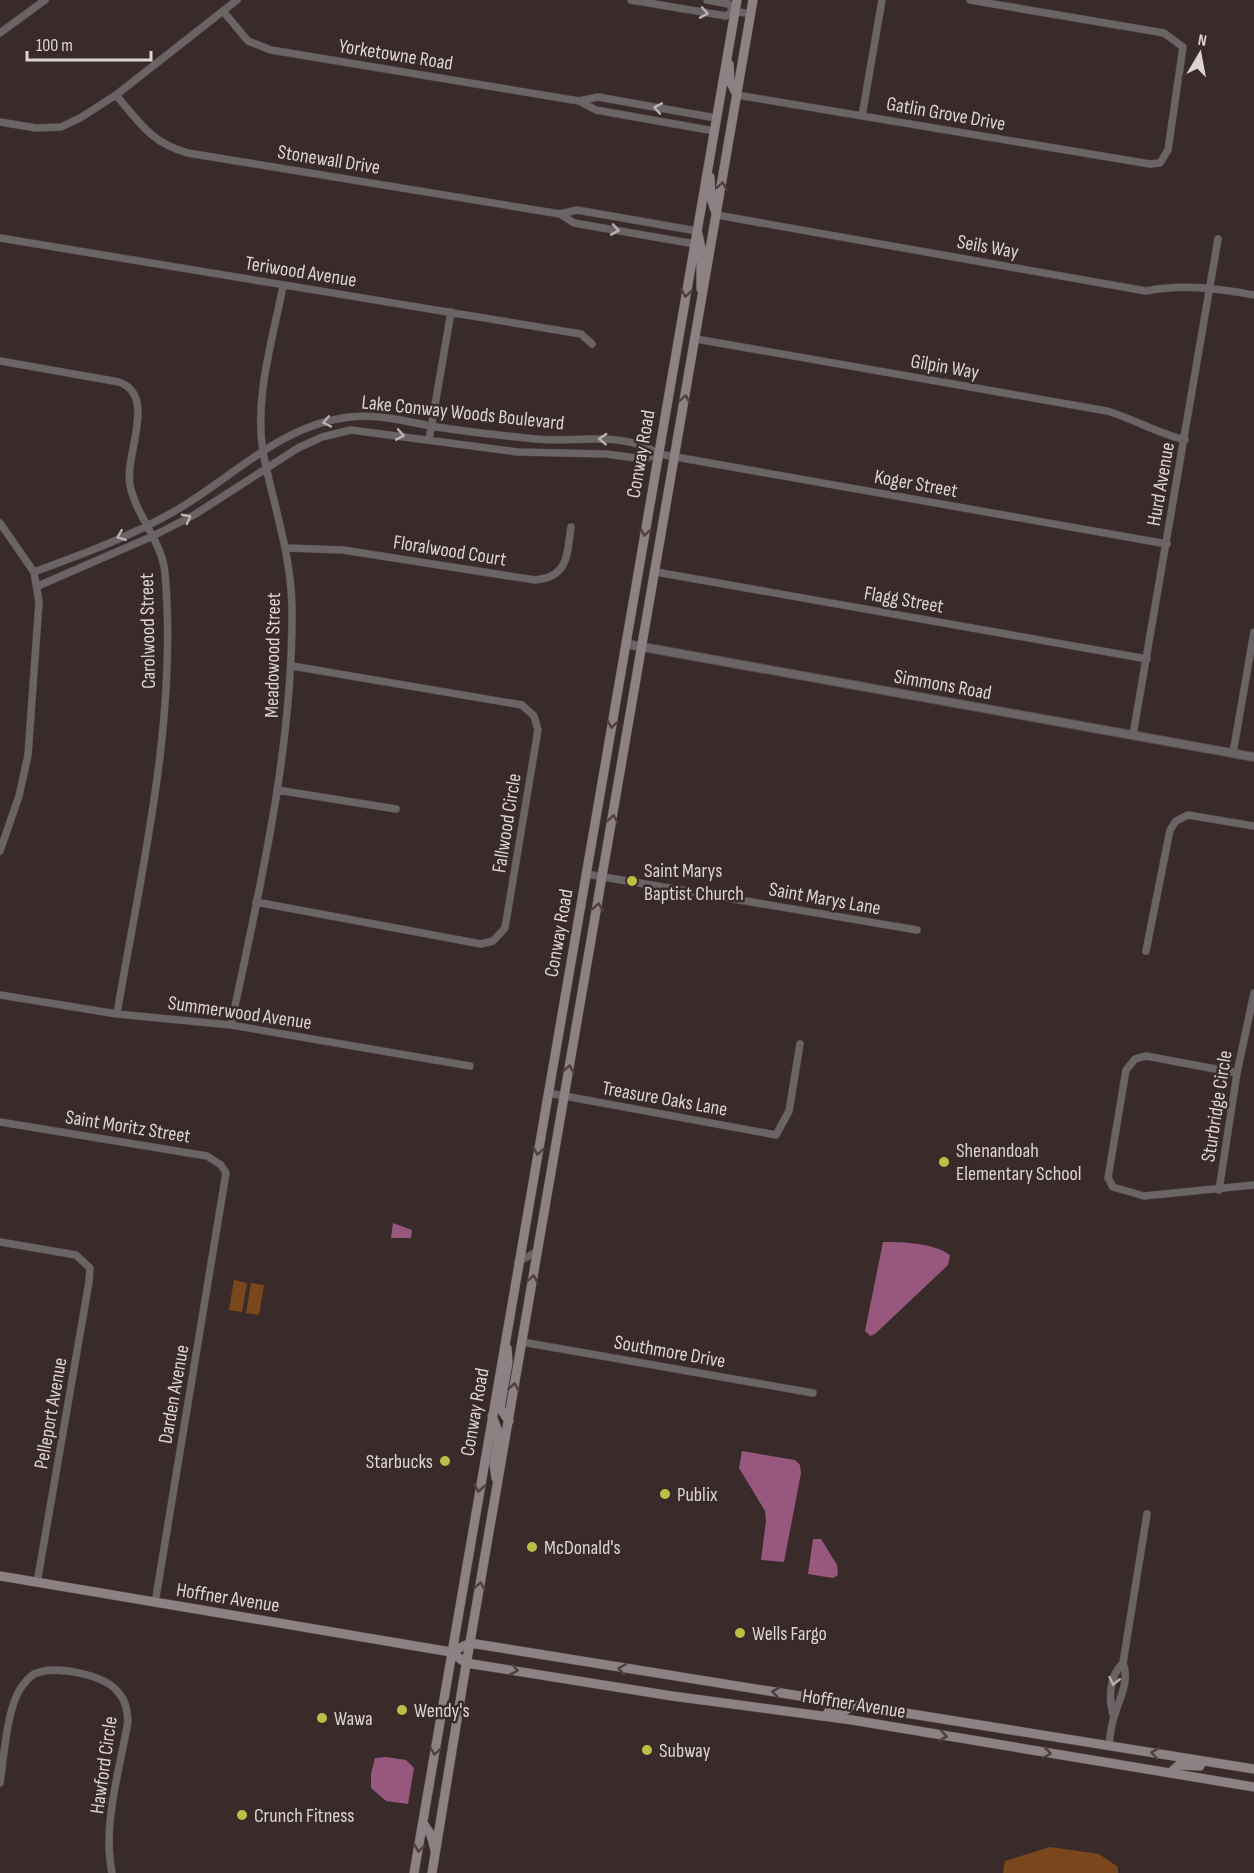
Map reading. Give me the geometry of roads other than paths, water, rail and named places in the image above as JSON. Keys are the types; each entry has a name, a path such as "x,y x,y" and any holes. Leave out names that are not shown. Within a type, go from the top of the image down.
{"main road":[{"name":"Conway Road","path":"414,1873 737,0"},
{"name":"Conway Road","path":"432,1873 466,1663 753,0"},
{"path":"727,49 730,81 737,94"},
{"path":"709,156 711,198 717,215"},
{"path":"697,231 701,248 700,278 703,297"},
{"path":"506,1336 508,1362 500,1408 509,1421"},
{"path":"492,1416 499,1434 494,1464 497,1486"},
{"name":"Hoffner Avenue","path":"0,1576 451,1652 466,1663 672,1696 852,1720 1254,1787"},
{"path":"451,1652 470,1643"},
{"name":"Hoffner Avenue","path":"470,1643 1252,1769"},
{"path":"802,1713 814,1710 834,1713 846,1710 852,1705"},
{"path":"852,1720 865,1713 938,1723 956,1720"},
{"path":"1170,1773 1179,1765 1225,1771 1252,1769"},
{"path":"1241,1785 1254,1778"},
{"path":"423,1823 431,1835 436,1852"}],"street":[{"path":"0,33 45,0"},
{"path":"0,122 36,128 60,127 80,118 116,94 237,0"},
{"path":"631,0 726,16 734,11 751,14"},
{"path":"707,0 729,4 734,11"},
{"path":"861,116 882,0"},
{"name":"Gatlin Grove Drive","path":"737,94 1150,164 1160,163 1168,150 1183,47 1178,41 1164,33 970,0"},
{"name":"Yorketowne Road","path":"223,12 248,41 271,50 579,101 598,98 716,117"},
{"name":"Stonewall Drive","path":"116,94 149,134 167,147 188,153 560,214 577,210 697,231"},
{"name":"Yorketowne Road","path":"579,101 596,110 714,131"},
{"name":"Stonewall Drive","path":"560,214 574,223 694,244"},
{"name":"Seils Way","path":"717,215 1146,291 1169,286 1210,287 1254,294"},
{"name":"Teriwood Avenue","path":"0,238 581,334 592,344"},
{"name":"Hurd Avenue","path":"1133,735 1218,239"},
{"name":"Meadowood Street","path":"231,1025 277,790 287,730 292,666 292,604 287,548 263,451 262,398 283,286"},
{"path":"429,440 451,312"},
{"name":"Gilpin Way","path":"696,339 1107,411 1128,417 1157,433 1185,440"},
{"name":"Carolwood Street","path":"0,361 130,386 135,394 138,408 129,484 153,536 165,571 166,680 158,769 117,1014"},
{"name":"Lake Conway Woods Boulevard","path":"34,572 147,525 180,508 263,451 288,436 320,422 351,417 385,417 432,426 536,439 618,440 646,445 659,454"},
{"name":"Lake Conway Woods Boulevard","path":"38,586 153,536 194,515 267,467 322,437 351,430 549,454 606,454 644,459 659,454"},
{"name":"Koger Street","path":"659,454 1167,544"},
{"path":"0,523 34,572 38,586 28,755 19,796 0,851"},
{"name":"Floralwood Court","path":"287,548 343,550 536,580 547,579 559,572 565,564 572,527"},
{"name":"Flagg Street","path":"656,572 1147,659"},
{"path":"1233,753 1254,632"},
{"name":"Simmons Road","path":"626,644 1254,757"},
{"name":"Fallwood Circle","path":"256,902 481,944 493,940 505,928 538,730 534,716 522,705 292,666"},
{"path":"277,790 396,809"},
{"path":"1146,951 1170,830 1176,821 1188,816 1254,826"},
{"name":"Saint Marys Lane","path":"586,874 916,930"},
{"name":"Sturbridge Circle","path":"1254,993 1237,1073 1219,1190 1254,1185"},
{"name":"Summerwood Avenue","path":"3,995 117,1014 231,1025 470,1066"},
{"name":"Treasure Oaks Lane","path":"548,1093 776,1135 789,1111 800,1044"},
{"path":"1219,1190 1144,1196 1113,1187 1108,1178 1126,1070 1135,1059 1146,1056 1237,1073"},
{"name":"Saint Moritz Street","path":"0,1122 207,1156 221,1164 226,1173 224,1190"},
{"name":"Darden Avenue","path":"154,1603 224,1190"},
{"name":"Pelleport Avenue","path":"0,1242 76,1255 90,1268 37,1583"},
{"path":"522,1244 538,1251"},
{"path":"518,1263 538,1251"},
{"name":"Southmore Drive","path":"522,1342 813,1393"},
{"path":"1109,1745 1126,1670 1123,1663 1147,1514"},
{"name":"Hawford Circle","path":"0,1781 14,1700 22,1685 35,1673 55,1669 75,1673 105,1680 118,1690 127,1705 128,1721 111,1819 112,1873"}],"place":[{"name":"Saint Marys Baptist Church","path":"632,881"},
{"name":"Shenandoah Elementary School","path":"944,1162"},
{"name":"Starbucks","path":"445,1461"},
{"name":"Publix","path":"665,1494"},
{"name":"McDonald's","path":"532,1547"},
{"name":"Wells Fargo","path":"740,1633"},
{"name":"Wendy's","path":"402,1710"},
{"name":"Wawa","path":"322,1718"},
{"name":"Subway","path":"647,1750"},
{"name":"Crunch Fitness","path":"242,1815"}]}
